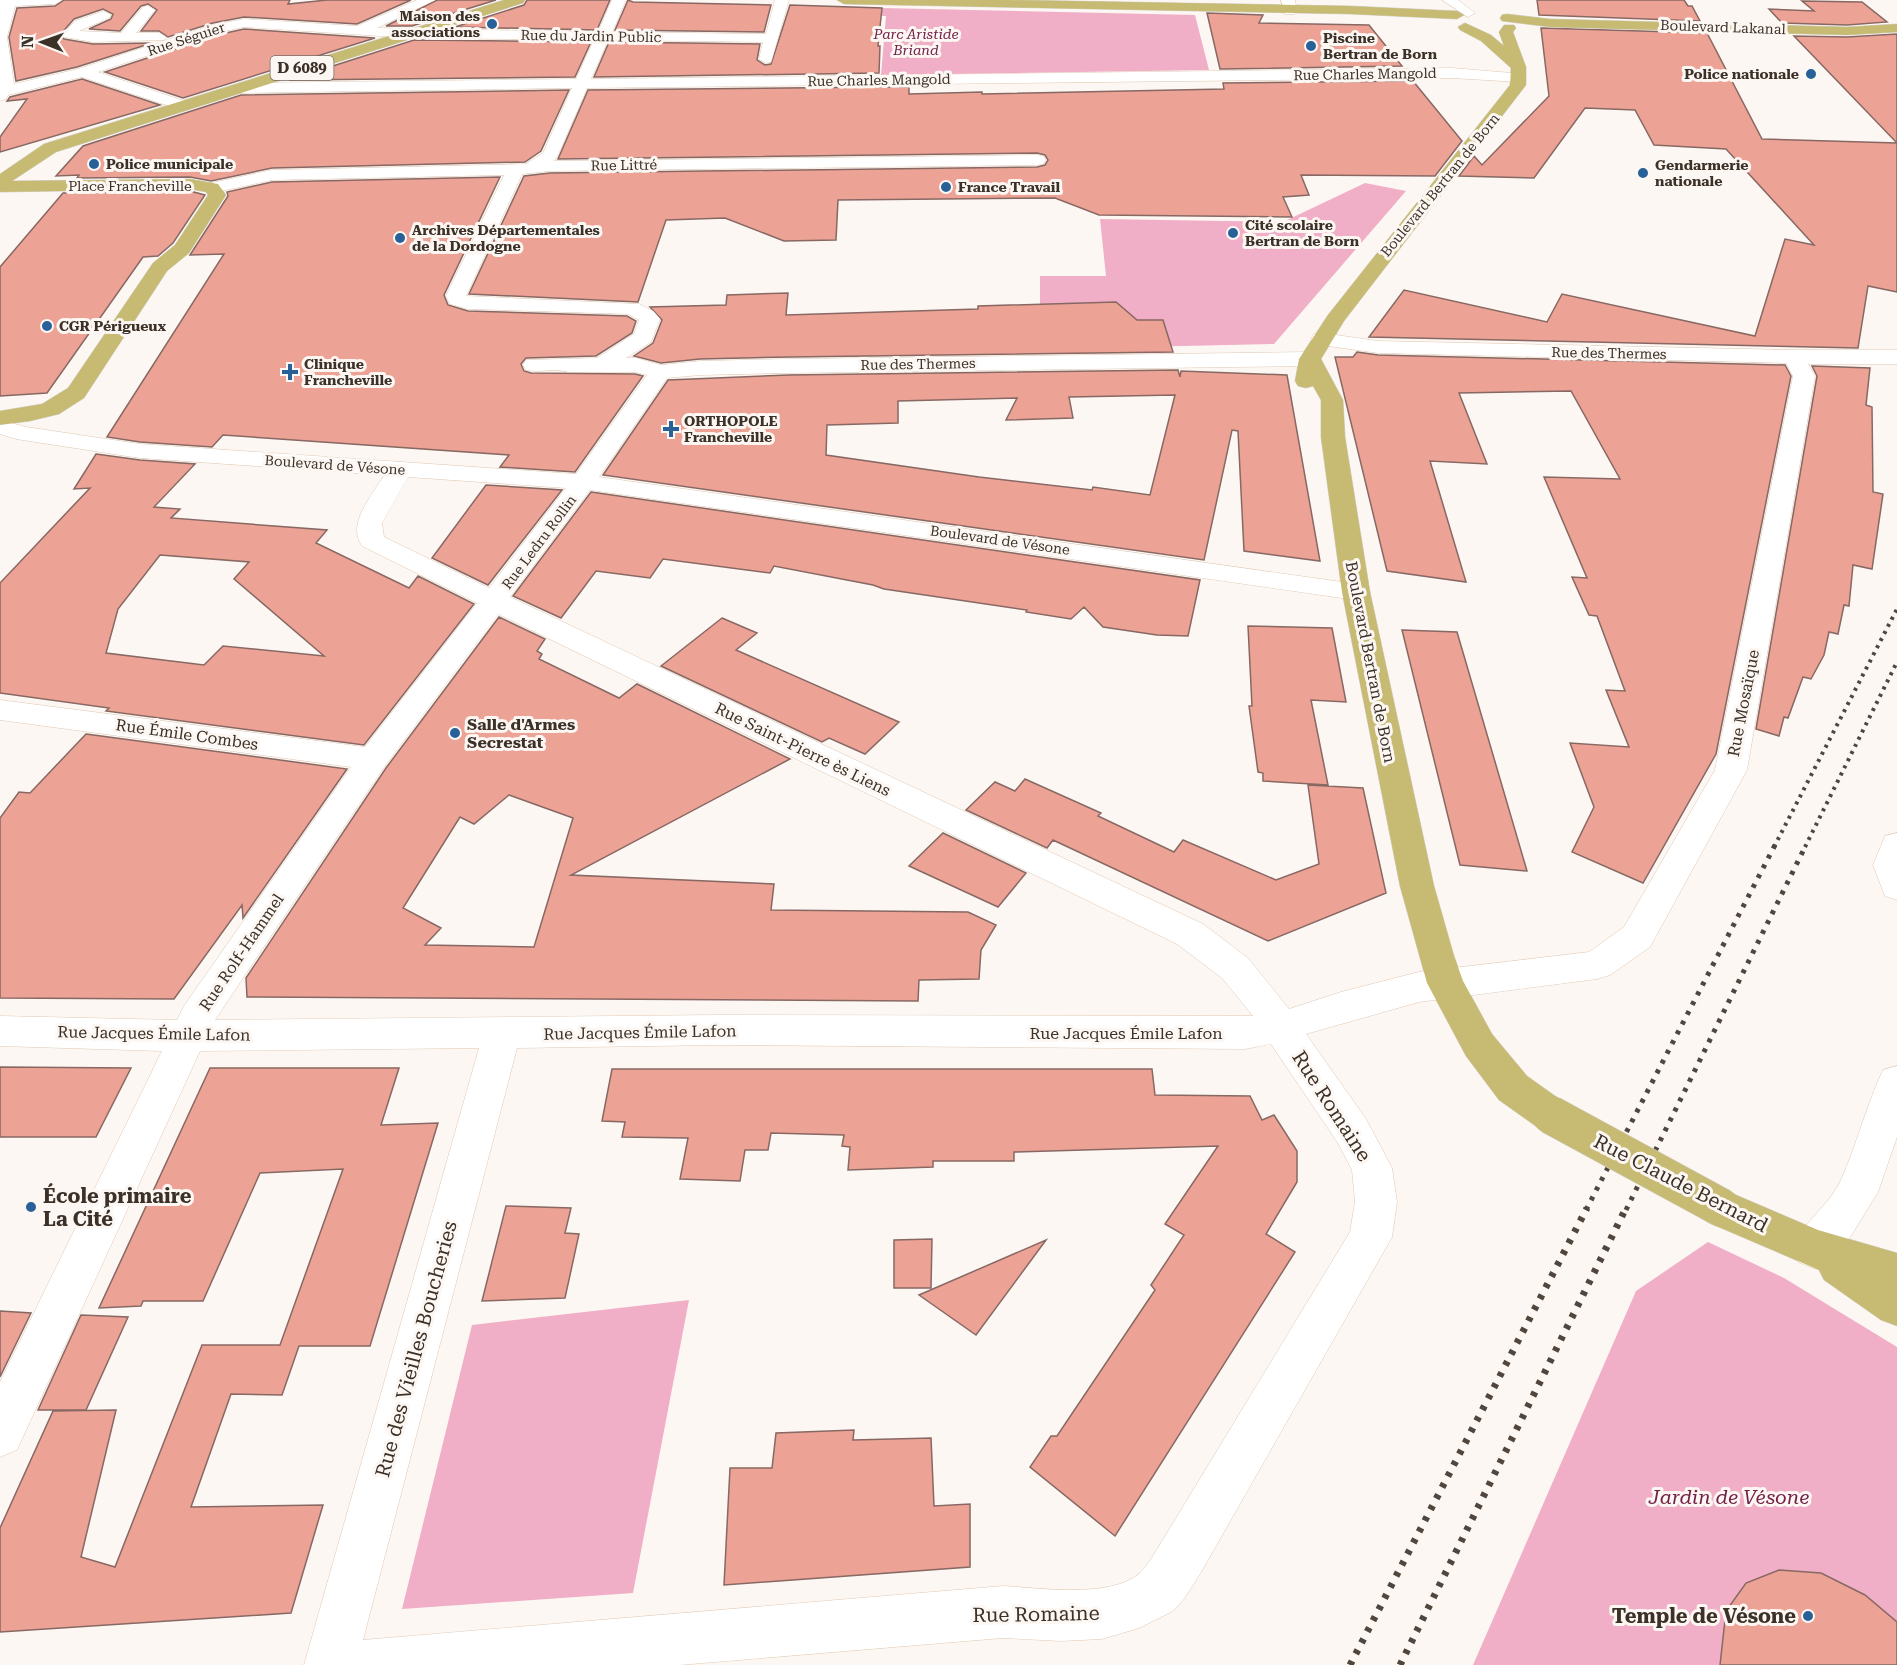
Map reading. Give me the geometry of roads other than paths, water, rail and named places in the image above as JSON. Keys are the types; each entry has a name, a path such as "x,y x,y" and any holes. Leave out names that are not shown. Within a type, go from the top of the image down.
{"main road":[{"name":"D 6089","path":"0,182 50,148 518,0"},
{"path":"844,0 1289,5 1408,17 1501,20"},
{"path":"1462,19 1494,30 1501,20"},
{"path":"1462,19 1486,38 1519,72"},
{"path":"1501,20 1519,72"},
{"name":"Boulevard Lakanal","path":"1501,20 1847,30 1897,28"},
{"name":"Boulevard Bertran de Born","path":"1445,983 1417,886 1356,592 1333,437 1309,407 1305,379 1316,349 1374,267 1512,96 1519,72"},
{"name":"D 6089","path":"54,186 34,181 31,178 60,151 87,136"},
{"name":"Place Francheville","path":"0,187 174,184 212,188 217,195 182,249 160,267 76,393 58,407 0,418"},
{"name":"Rue Claude Bernard","path":"1445,983 1479,1045 1498,1071 1521,1094 1551,1115 1722,1208 1813,1248 1897,1274"},
{"name":"Rue Claude Bernard","path":"1813,1248 1897,1305"}],"street":[{"path":"1,93 6,84 2,74 0,37 4,3 55,0"},
{"path":"357,30 428,0"},
{"path":"602,365 643,337 650,319 646,315 632,308 468,303 457,300 456,296 524,168 540,164 550,155 620,0"},
{"path":"760,81 782,0"},
{"path":"1449,0 1462,19"},
{"path":"254,24 259,17 258,9"},
{"path":"126,37 148,10"},
{"path":"104,15 84,22 71,30 69,34 93,38 185,39"},
{"name":"Rue Séguier","path":"1,93 83,72 232,25 254,24 411,34"},
{"name":"Rue du Jardin Public","path":"411,34 772,38"},
{"path":"83,72 184,106"},
{"name":"Rue Charles Mangold","path":"239,88 1519,72"},
{"name":"Rue Littré","path":"212,188 272,175 524,168 1037,160"},
{"name":"Rue des Thermes","path":"551,365 636,366 660,372 700,368 1378,347 1793,357 1897,357"},
{"name":"Rue Mosaïque","path":"1280,1027 1341,1007 1419,987 1597,965 1637,937 1731,770 1804,376 1793,357"},
{"path":"583,482 660,372"},
{"path":"58,407 71,428 87,442"},
{"name":"Boulevard de Vésone","path":"0,428 24,434 140,451 583,482 644,489 1356,592"},
{"name":"Rue Saint-Pierre ès Liens","path":"400,470 369,523 371,540 494,602 1190,934 1235,968 1280,1027"},
{"name":"Rue Ledru Rollin","path":"494,602 583,482"},
{"name":"Rue Rolf-Hammel","path":"0,1434 196,1017 373,759 494,602"},
{"name":"Rue Émile Combes","path":"0,710 373,759"},
{"path":"1897,845 1890,865 1897,887"},
{"name":"Rue Jacques Émile Lafon","path":"0,1031 188,1036 730,1030 1187,1034 1245,1033 1280,1027"},
{"name":"Rue Romaine","path":"367,1665 1003,1612 1063,1615 1115,1613 1156,1593 1182,1556 1371,1238 1376,1202 1372,1168 1352,1131 1280,1027"},
{"name":"Rue des Vieilles Boucheries","path":"330,1665 502,1033"},
{"path":"1813,1248 1836,1222 1857,1192 1897,1082"}],"railway":[{"path":"1774,847 1897,609"},
{"path":"1805,847 1897,662"},
{"path":"1586,1210 1775,845"},
{"path":"1626,1210 1806,845"},
{"path":"1350,1665 1587,1208"},
{"path":"1400,1665 1626,1208"}],"place":[{"name":"Maison des associations","path":"492,24"},
{"name":"Piscine Bertran de Born","path":"1311,46"},
{"name":"Police nationale","path":"1811,74"},
{"name":"Police municipale","path":"94,164"},
{"name":"Gendarmerie nationale","path":"1643,173"},
{"name":"France Travail","path":"946,187"},
{"name":"Cité scolaire Bertran de Born","path":"1233,233"},
{"name":"Archives Départementales de la Dordogne","path":"400,238"},
{"name":"CGR Périgueux","path":"47,326"},
{"name":"Clinique Francheville","path":"290,372"},
{"name":"ORTHOPOLE Francheville","path":"671,429"},
{"name":"Salle d'Armes Secrestat","path":"455,733"},
{"name":"École primaire La Cité","path":"31,1207"},
{"name":"Temple de Vésone","path":"1808,1616"}],"park label":[{"name":"Parc Aristide Briand","path":"916,42"},
{"name":"Jardin de Vésone","path":"1729,1497"}]}
